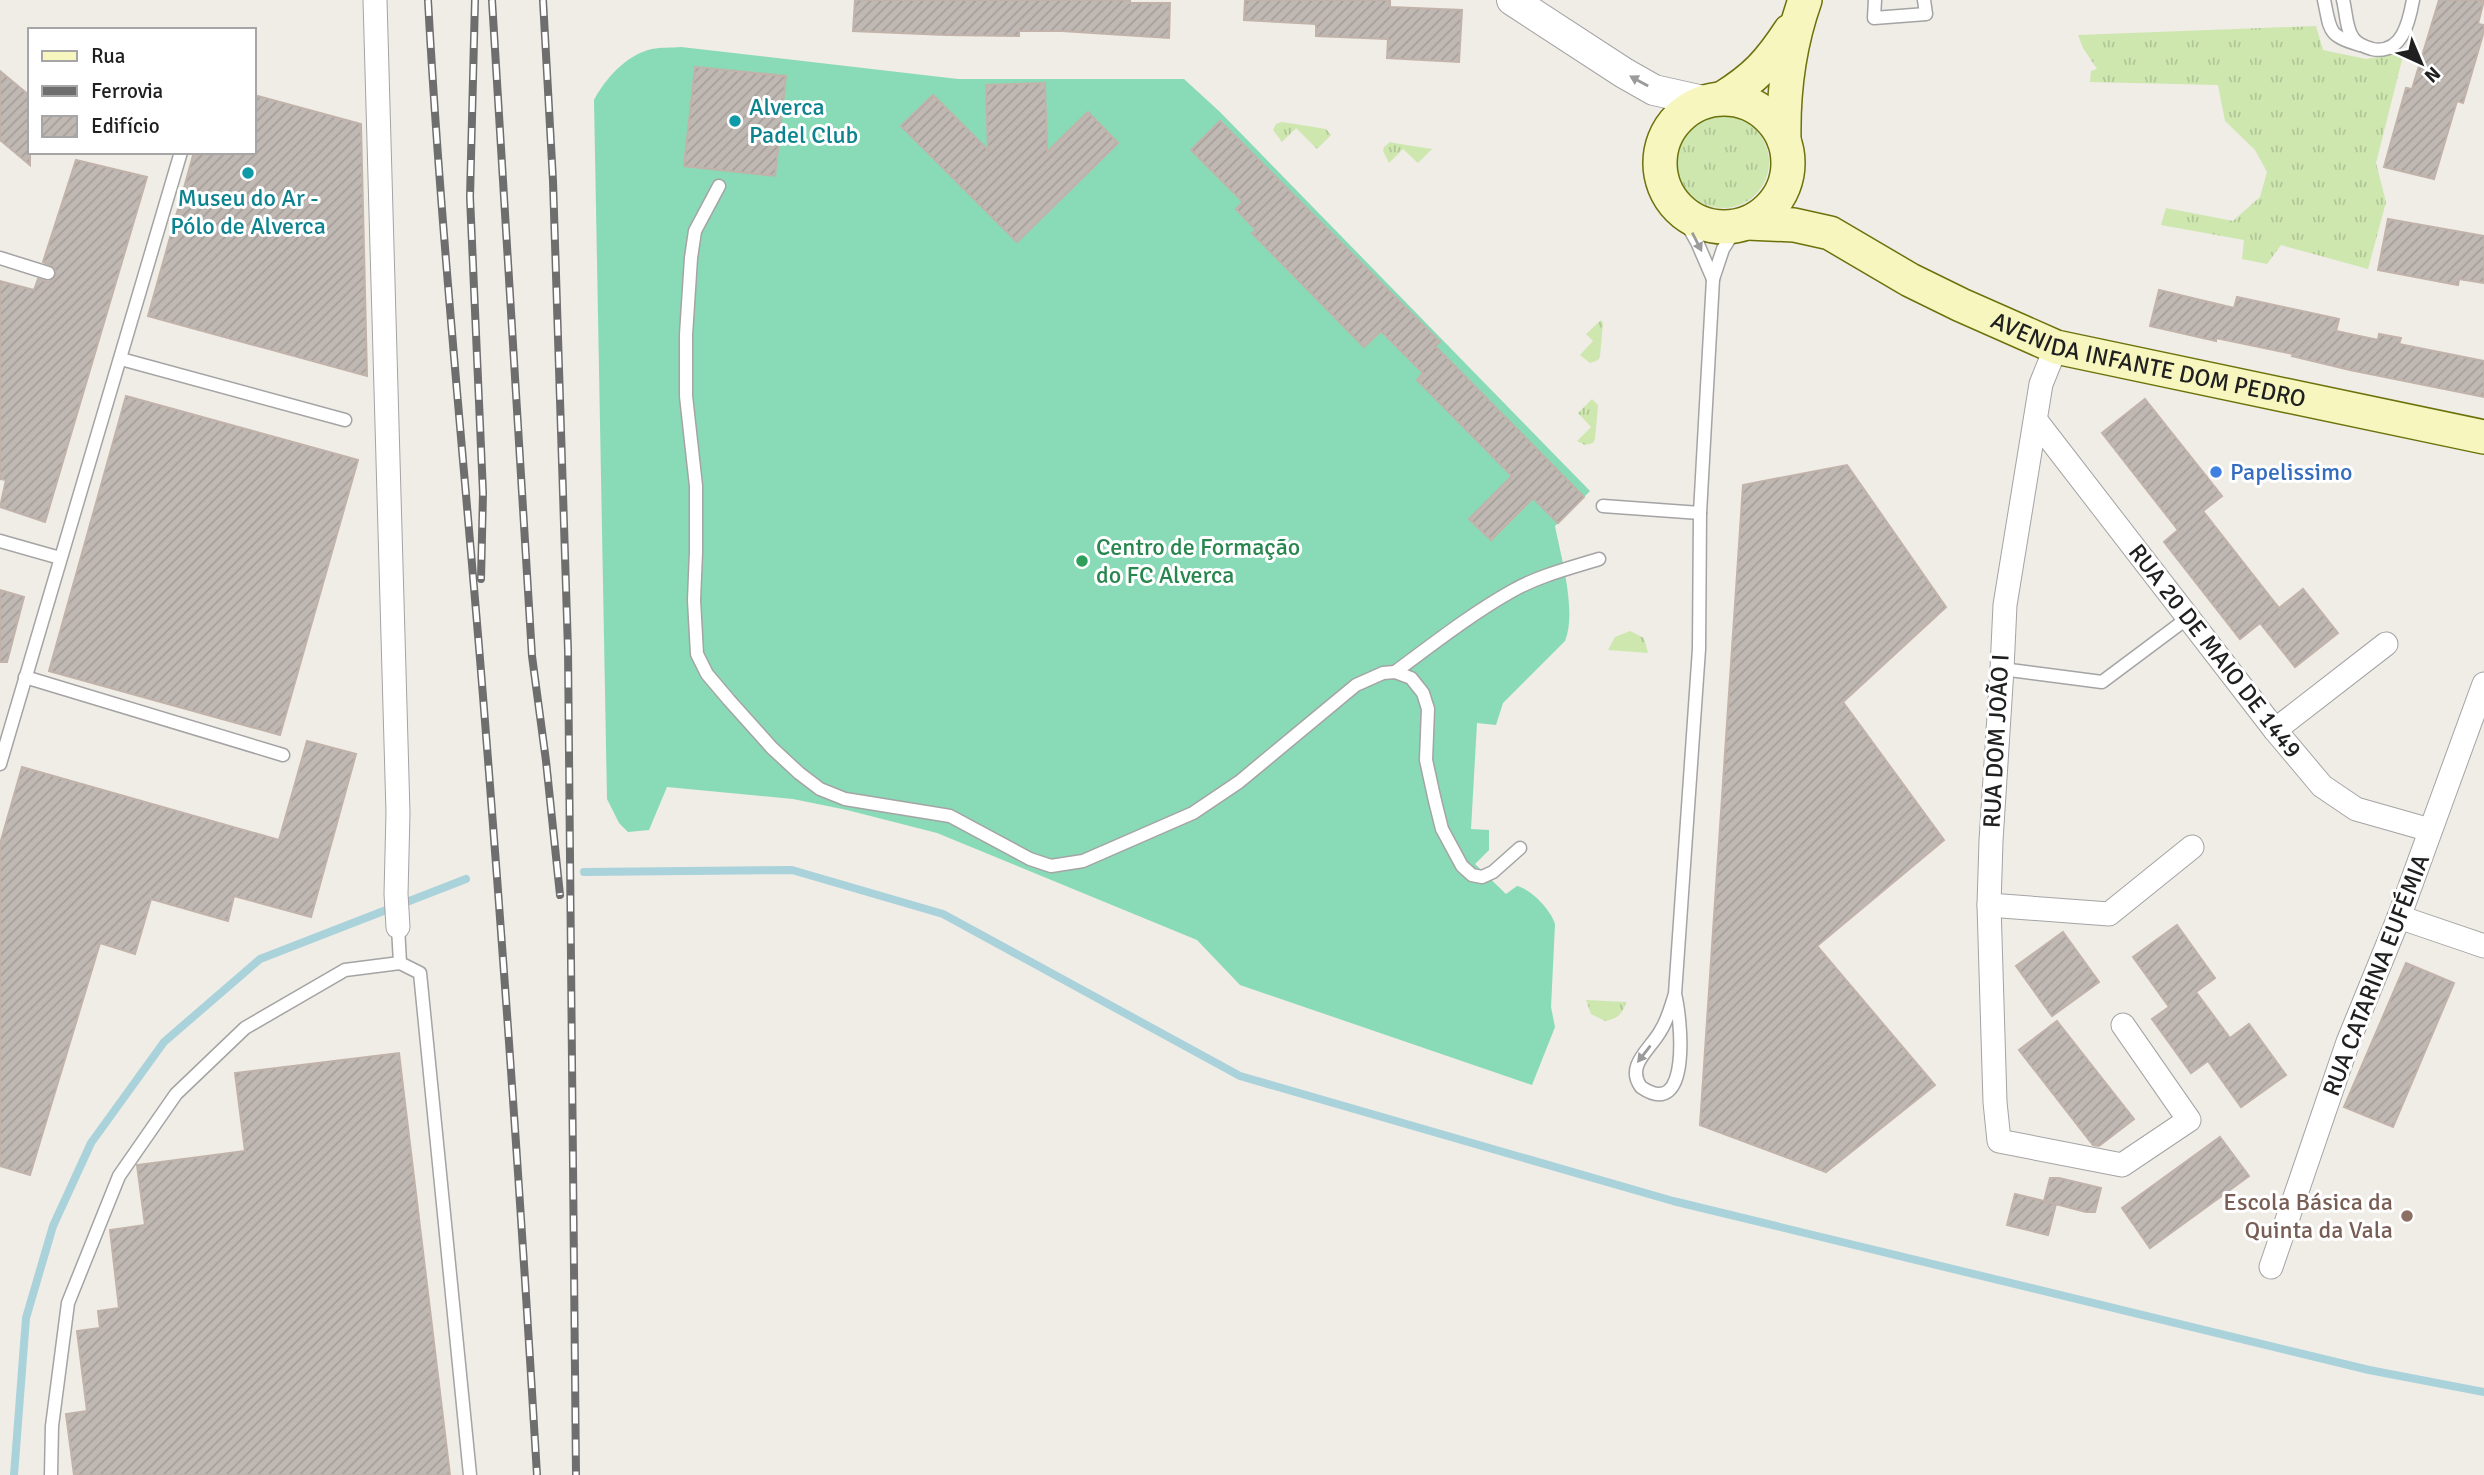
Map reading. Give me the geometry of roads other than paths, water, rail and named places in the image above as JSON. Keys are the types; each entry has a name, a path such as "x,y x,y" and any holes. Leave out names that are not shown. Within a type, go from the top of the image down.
{"main road":[{"path":"1802,10 1786,78 1783,104 1786,180 1778,198 1765,212 1744,224 1728,227 1691,219 1677,207 1666,192 1660,175 1659,156 1664,138 1673,122 1687,110 1750,81 1763,68 1802,10"},
{"path":"1713,100 1743,101 1761,110 1775,123 1786,150"},
{"name":"AVENIDA INFANTE DOM PEDRO","path":"1786,150 1796,188 1806,205 1830,233"},
{"name":"AVENIDA INFANTE DOM PEDRO","path":"1744,224 1794,225 1830,233 1961,305 2056,347 2484,437"}],"street":[{"path":"374,0 398,813 398,923"},
{"path":"1513,0 1654,90 1713,100"},
{"name":"RUA DOM JOÃO I","path":"2056,347 2041,384 2037,422 2005,605 1991,841 1990,905 1995,1102 1999,1141 2122,1166 2189,1120 2123,1025"},
{"name":"RUA 20 DE MAIO DE 1449","path":"2037,422 2275,730 2322,786 2356,809 2430,831"},
{"path":"2275,730 2386,644"},
{"name":"RUA CATARINA EUFÉMIA","path":"2272,1267 2348,1042 2480,707 2484,684"},
{"path":"1990,905 2109,914 2192,847"},
{"path":"2399,917 2484,946"}],"lane":[{"path":"1875,0 1874,18 1926,14 1924,0"},
{"path":"2324,0 2334,34 2338,38 2376,50 2389,48 2404,34 2413,0"},
{"path":"2343,0 2353,38 2361,45"},
{"path":"0,764 180,154"},
{"path":"719,186 695,231 686,335 686,396 696,486 694,600 697,654 706,674 772,748 820,789 868,804 950,816 1030,859 1051,866 1083,861 1194,813 1239,782 1356,685 1383,673 1395,672 1411,678 1423,693 1428,709 1426,760 1435,800 1442,829 1462,866 1472,875 1482,877 1493,872 1520,848"},
{"path":"1677,207 1697,242 1713,279"},
{"path":"1675,994 1662,1030 1636,1064 1634,1072 1641,1087 1657,1095 1665,1093 1673,1086 1679,1069 1680,1020 1675,994 1699,649 1700,513 1713,279 1723,249 1744,224"},
{"path":"0,258 48,273"},
{"path":"121,359 345,420"},
{"path":"1603,506 1700,513"},
{"path":"0,541 60,558"},
{"path":"1395,672 1458,626 1514,590 1599,559"},
{"path":"2002,669 2102,682 2189,617"},
{"path":"25,677 283,755"},
{"path":"398,923 400,963"},
{"path":"51,1475 52,1426 68,1303 119,1176 176,1094 245,1028 345,970 400,963 420,974 471,1475"}],"waterway":[{"path":"584,872 792,870 943,914 1240,1076 1673,1201 2369,1370 2484,1392"},
{"path":"14,1475 26,1318 53,1226 91,1143 164,1042 260,959 466,879"}],"railway":[{"path":"428,0 445,247 503,965 537,1475"},
{"path":"475,0 470,197 483,493 481,579"},
{"path":"492,0 532,656 560,895"},
{"path":"543,0 553,181 568,650 576,1475"}],"place":[{"name":"Alverca Padel Club","path":"735,121"},
{"name":"Museu do Ar - Pólo de Alverca","path":"248,173"},
{"name":"Papelissimo","path":"2216,472"},
{"name":"Centro de Formação do FC Alverca","path":"1082,561"},
{"name":"Escola Básica da Quinta da Vala","path":"2407,1216"}]}
